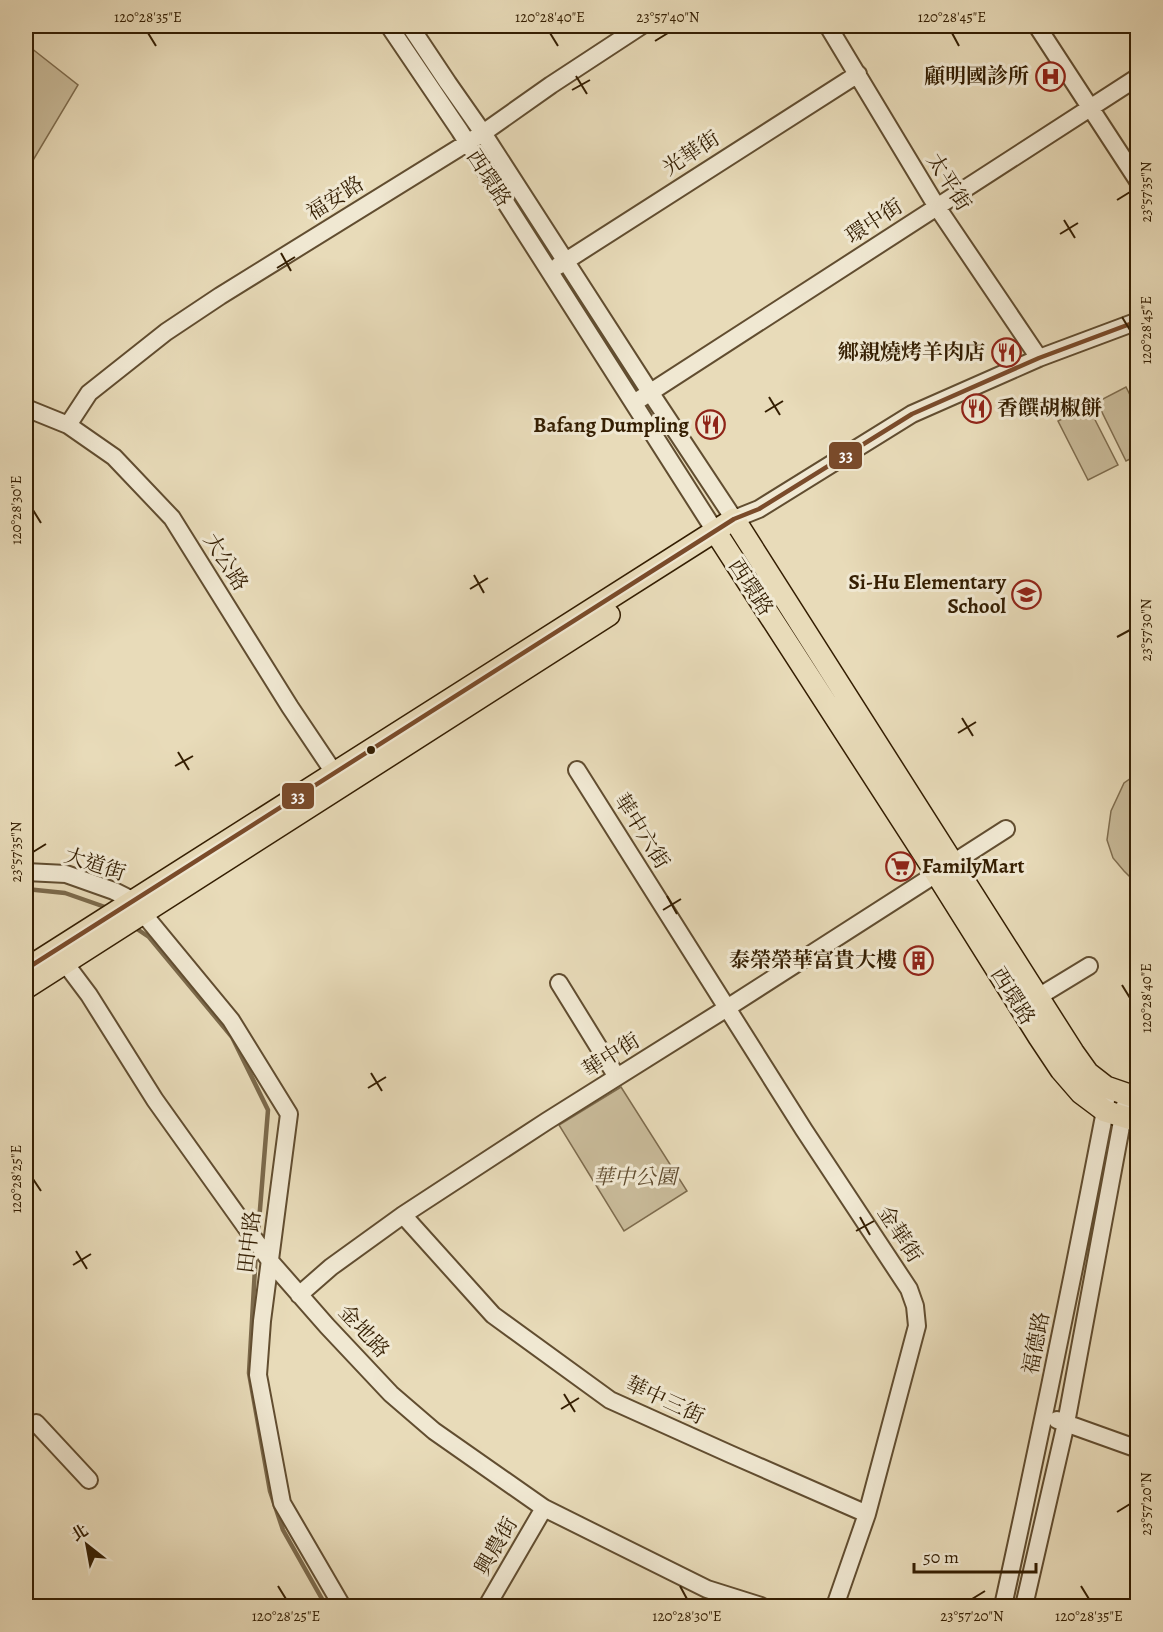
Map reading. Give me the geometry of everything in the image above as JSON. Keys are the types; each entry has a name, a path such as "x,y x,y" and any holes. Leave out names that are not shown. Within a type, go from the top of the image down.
{"main road":[{"path":"26,988 60,956 738,525"},
{"name":"西環路","path":"738,525 945,868 1039,1037 1061,1070 1081,1093 1121,1116"},
{"name":"西環路","path":"719,537 945,868 1038,997 1088,1073 1106,1087 1132,1096"},
{"path":"26,969 60,956"}],"street":[{"name":"西環路","path":"388,26 467,143 719,537"},
{"name":"西環路","path":"410,26 483,133 738,525"},
{"name":"福安路","path":"68,425 89,393 166,332 483,133 550,85 641,26"},
{"name":"太平街","path":"828,26 938,207 1039,358"},
{"path":"1037,26 1137,181"},
{"name":"光華街","path":"549,271 858,74"},
{"name":"環中街","path":"635,403 1137,77"},
{"path":"738,525 759,509 912,414 1039,358 1137,321"},
{"name":"大公路","path":"26,408 68,425 114,457 172,518 338,780"},
{"name":"華中六街","path":"577,770 727,1008"},
{"name":"華中街","path":"299,1295 331,1267 403,1215 1006,829"},
{"name":"大道街","path":"26,872 66,873 114,891 126,914"},
{"name":"田中路","path":"126,914 231,1020 289,1114 261,1321 258,1376 282,1503 342,1606"},
{"name":"金地路","path":"60,956 89,995 155,1100 270,1261 391,1394 434,1431 543,1508 707,1589 761,1606"},
{"path":"1038,997 1089,966"},
{"path":"559,983 617,1077"},
{"name":"金華街","path":"727,1008 909,1289 915,1306 917,1326 867,1514"},
{"name":"福德路","path":"1024,1606 1066,1423 1121,1116 1106,1087"},
{"name":"福德路","path":"1002,1606 1045,1417 1121,1116 1132,1096"},
{"name":"華中三街","path":"403,1215 493,1315 610,1400 867,1514"},
{"path":"1045,1417 1137,1449"},
{"path":"36,1423 89,1480"},
{"name":"興農街","path":"487,1606 543,1508"},
{"path":"835,1606 867,1514"}],"green space":[{"path":"26,44 78,85 26,172"},
{"path":"1126,387 1137,409 1138,455 1126,461 1097,402"},
{"path":"1088,406 1118,465 1088,480 1058,421"},
{"path":"1137,774 1137,882 1113,858 1107,840 1111,811 1124,783"},
{"name":"華中公園","path":"621,1087 687,1191 624,1231 559,1125"}],"waterway":[{"path":"26,889 65,893 109,910"},
{"path":"134,927 149,937 232,1037 268,1110 258,1234"},
{"path":"256,1251 249,1373 270,1491 283,1530 326,1606"}],"transit line":[{"name":"33","path":"26,969 734,519 759,509 912,414 1039,358 1138,321"}],"place":[{"name":"顧明國診所","path":"1050,76"},
{"name":"鄉親燒烤羊肉店","path":"1006,352"},
{"name":"香饌胡椒餅","path":"976,408"},
{"name":"Bafang Dumpling","path":"710,425"},
{"name":"Si-Hu Elementary School","path":"1027,594"},
{"name":"FamilyMart","path":"901,866"},
{"name":"泰榮榮華富貴大樓","path":"918,960"}]}
